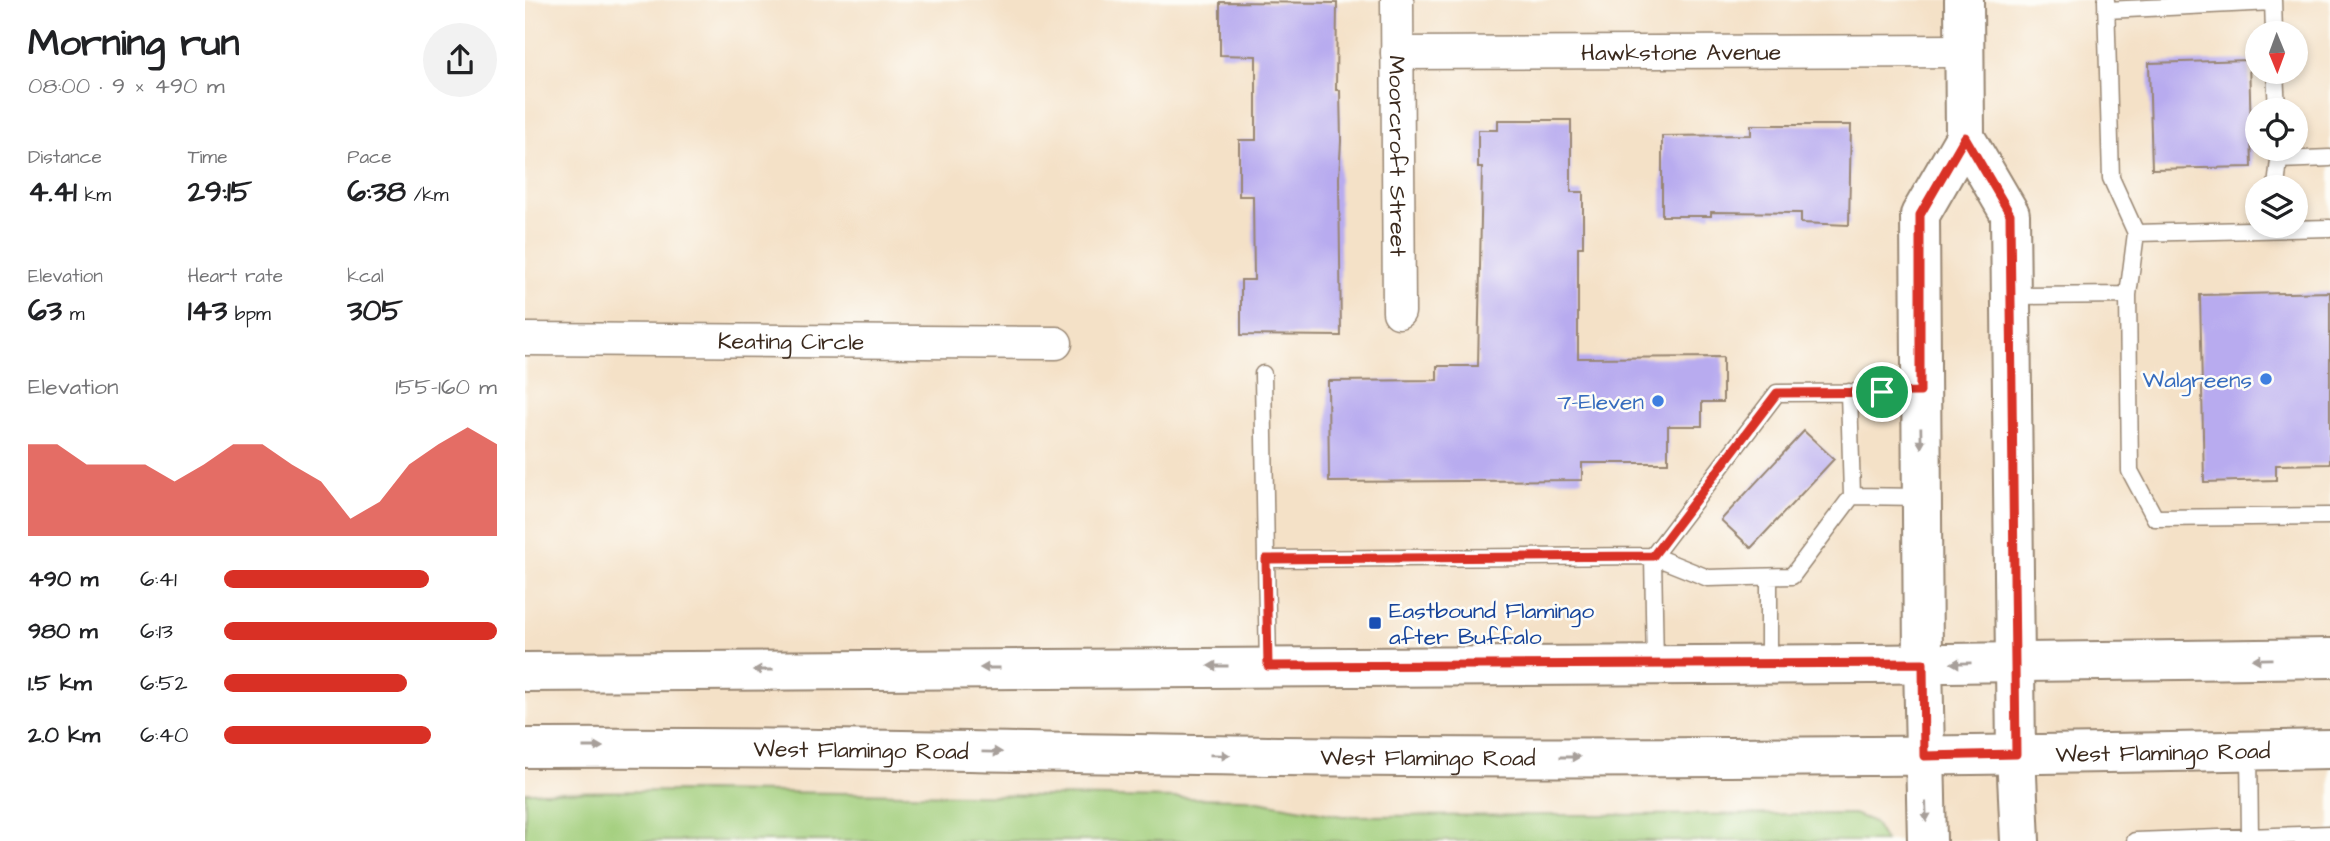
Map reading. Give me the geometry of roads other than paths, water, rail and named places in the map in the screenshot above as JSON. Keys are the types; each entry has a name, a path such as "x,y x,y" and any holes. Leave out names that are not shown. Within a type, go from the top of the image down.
{"main road":[{"path":"1963,0 1965,137 2010,214 2019,841"},
{"path":"1927,841 1920,215 1965,137"},
{"path":"525,672 1655,666 2330,658"},
{"name":"West Flamingo Road","path":"525,748 688,747 1293,756 1924,756 2330,749"}],"street":[{"name":"Moorcroft Street","path":"1397,0 1399,312"},
{"name":"Hawkstone Avenue","path":"1397,53 1964,51"},
{"name":"Keating Circle","path":"525,339 1056,342"}],"lane":[{"path":"2274,21 2273,1 2106,5 2111,178 2136,233 2128,295 2130,471 2155,518 2330,516"},
{"path":"2308,156 2330,158"},
{"path":"2308,228 2330,228"},
{"path":"2136,233 2245,229"},
{"path":"2011,296 2128,295"},
{"path":"1263,374 1268,666"},
{"path":"1266,559 1653,556 1708,578 1792,576 1852,496 1849,392"},
{"path":"1655,666 1653,556 1777,393 1920,392"},
{"path":"1852,496 1922,497"},
{"path":"1769,577 1769,665"},
{"path":"2249,750 2250,836"},
{"path":"2135,841 2330,834"}],"place":[{"name":"Walgreens","path":"2266,379"},
{"name":"7-Eleven","path":"1658,401"},
{"name":"Eastbound Flamingo after Buffalo","path":"1375,623"}]}
